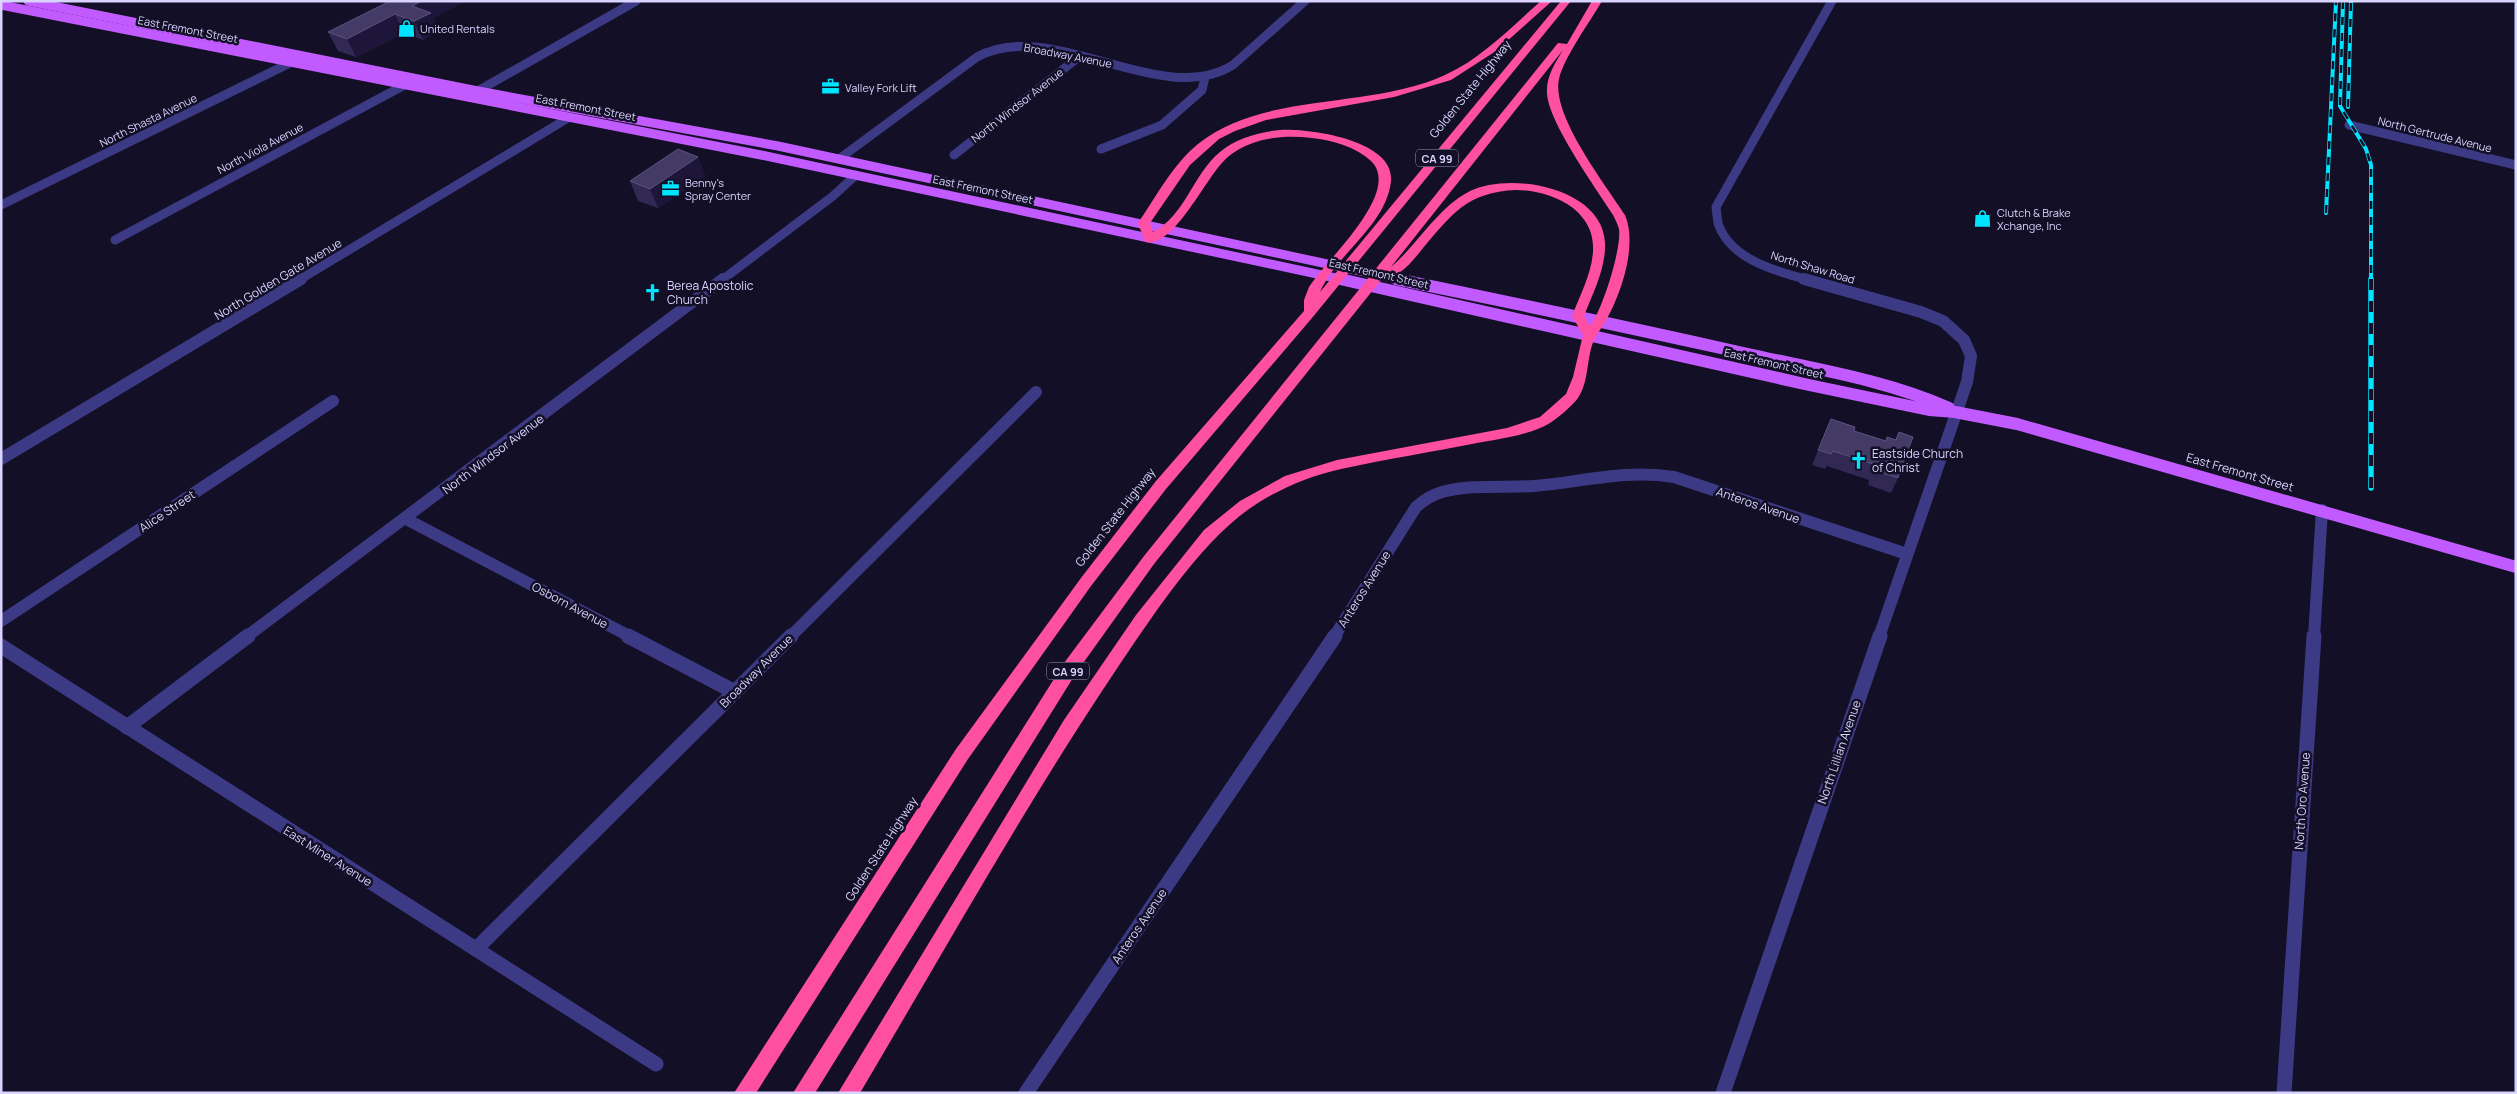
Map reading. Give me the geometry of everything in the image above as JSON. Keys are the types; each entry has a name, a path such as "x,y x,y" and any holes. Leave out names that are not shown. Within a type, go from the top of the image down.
{"highway":[{"path":"1307,315 1314,289 1364,224 1385,185 1386,175 1378,162 1362,149 1335,138 1302,133 1271,134 1242,142 1219,157 1168,228 1149,239 1144,223 1199,148 1237,125 1272,114 1333,105 1431,84 1462,71 1492,50 1547,1"},
{"name":"Golden State Highway","path":"744,1092 962,754 1041,643 1160,486 1307,315 1566,1"},
{"path":"848,1093 1070,725 1142,619 1209,534 1245,505 1290,480 1337,464 1499,434 1545,420 1572,396 1580,377 1589,335 1601,321 1620,263 1625,229 1619,215 1558,117 1552,94 1554,78 1559,66 1596,1"},
{"name":"CA 99","path":"802,1093 1070,668 1149,560 1596,1"},
{"path":"1375,277 1396,270 1454,208 1477,192 1514,187 1535,188 1555,194 1576,205 1598,228 1601,240 1599,260 1578,316 1589,335"}],"main road":[{"name":"East Fremont Street","path":"28,1 478,91 716,134 867,164 1168,228 1420,297 1827,389 1929,410 1955,412 2027,427 2516,567"},
{"name":"East Fremont Street","path":"1,5 856,175 1149,239 1426,286 1578,316 1918,394 1955,412"},
{"path":"856,175 867,164"}],"street":[{"path":"467,98 636,1"},
{"name":"Broadway Avenue","path":"839,159 977,57 990,50 1012,45 1026,45 1172,77 1205,77 1230,67 1305,1"},
{"name":"North Shaw Road","path":"1832,1 1716,207 1718,226 1732,246 1764,265 1921,312 1950,326 1964,340 1971,356 1967,382 1955,412"},
{"name":"North Shasta Avenue","path":"1,205 305,56"},
{"name":"North Windsor Avenue","path":"954,155 1080,56"},
{"path":"1101,149 1162,125 1202,90 1205,77"},
{"name":"North Viola Avenue","path":"115,240 416,78"},
{"name":"North Golden Gate Avenue","path":"1,460 568,118"},
{"name":"North Gertrude Avenue","path":"2349,125 2516,165"},
{"name":"North Windsor Avenue","path":"127,727 833,196 856,175"},
{"name":"Broadway Avenue","path":"476,949 1036,392"},
{"name":"Alice Street","path":"1,621 333,400"},
{"name":"North Lillian Avenue","path":"1723,1093 1955,412"},
{"name":"Anteros Avenue","path":"1026,1093 1336,634 1416,507 1432,496 1457,489 1535,486 1627,472 1656,473 1674,476 1907,554"},
{"name":"North Oro Avenue","path":"2284,1093 2322,510"},
{"name":"Osborn Avenue","path":"406,519 735,692"},
{"name":"East Miner Avenue","path":"1,646 656,1064"}],"building":[{"path":"390,1 422,1 412,6 431,13 414,21 395,14 347,39 328,32"},
{"path":"678,149 698,157 650,189 630,181"},
{"path":"1831,419 1855,427 1854,431 1886,441 1887,437 1896,440 1899,432 1913,437 1898,478 1874,470 1876,465 1833,451 1831,454 1818,450"}],"railway":[{"path":"2326,213 2336,1"},
{"path":"2343,1 2340,106 2366,149 2371,165 2371,488"},
{"path":"2348,107 2351,1"}],"place":[{"name":"United Rentals","path":"406,28"},
{"name":"Valley Fork Lift","path":"831,87"},
{"name":"Benny's Spray Center","path":"671,188"},
{"name":"Clutch & Brake Xchange, Inc","path":"1983,218"},
{"name":"Berea Apostolic Church","path":"653,292"},
{"name":"Eastside Church of Christ","path":"1858,460"}]}
